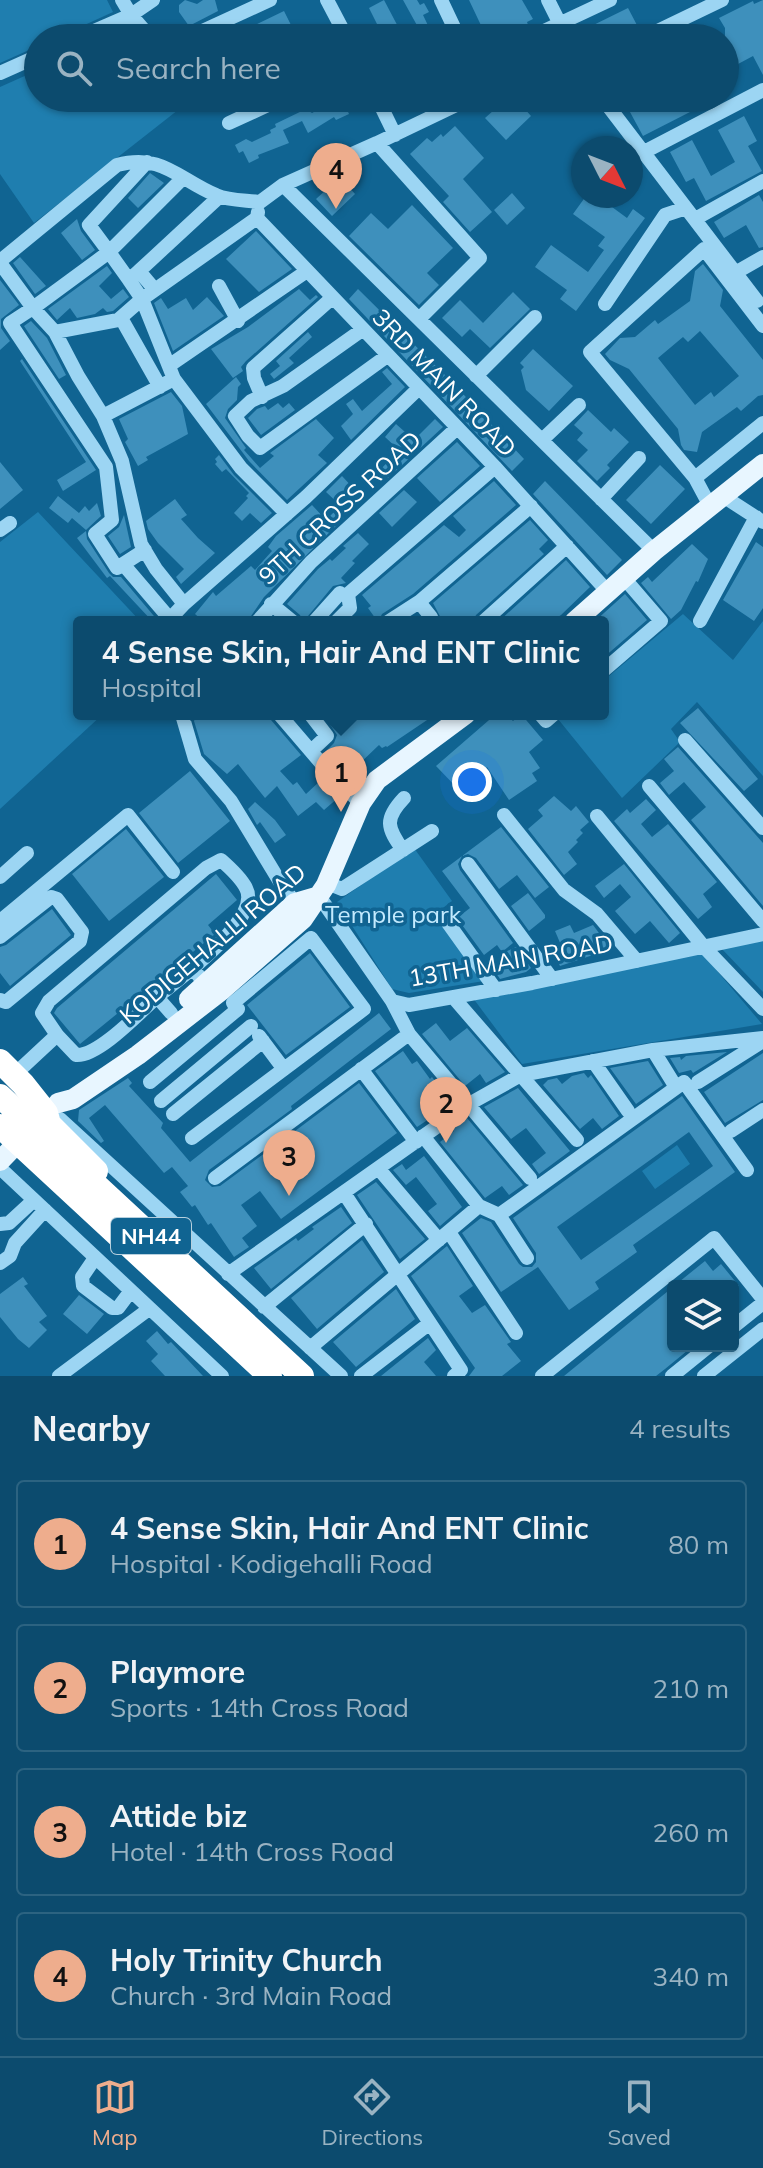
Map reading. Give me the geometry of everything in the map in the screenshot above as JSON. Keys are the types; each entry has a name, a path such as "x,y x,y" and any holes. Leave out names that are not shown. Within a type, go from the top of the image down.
{"highway":[{"path":"7,1068 52,1108 49,1124 165,1241 313,1376"},
{"name":"NH44","path":"0,1096 302,1376"},
{"name":"NH44","path":"0,1126 270,1376"},
{"path":"3,1156 253,1376"}],"main road":[{"path":"581,616 654,551 763,464"},
{"name":"KODIGEHALLI ROAD","path":"3,1156 68,1089 171,1013 225,997 295,903 323,890 361,803 377,780 458,720"},
{"path":"52,1108 73,1099 225,997 303,919 323,890"}],"street":[{"path":"122,0 139,24"},
{"path":"110,24 153,0"},
{"path":"218,24 270,0"},
{"path":"441,0 452,24"},
{"path":"548,0 559,22"},
{"path":"555,24 610,0"},
{"path":"672,24 722,0"},
{"path":"334,2 342,24"},
{"path":"0,73 24,62"},
{"path":"739,103 763,90"},
{"path":"229,123 253,112"},
{"path":"384,112 395,135"},
{"path":"55,332 121,318 142,299 257,218 260,202 283,185 442,112"},
{"path":"610,112 624,136"},
{"path":"721,112 644,152 763,310"},
{"path":"377,143 480,258 419,319"},
{"path":"184,604 141,544 122,461 103,416 55,332 33,308 0,262 117,165 137,160 183,178 219,197 260,202"},
{"path":"89,225 147,162"},
{"path":"145,550 117,568 95,534 112,520 106,467 10,323 109,252 183,178"},
{"path":"605,304 665,215 690,214 763,181"},
{"path":"283,185 654,551"},
{"path":"134,275 219,197"},
{"path":"70,203 109,252 155,290"},
{"name":"3RD MAIN ROAD","path":"257,218 567,546 661,621 609,666"},
{"path":"700,621 760,520 717,501 590,352 704,249 763,326"},
{"path":"735,273 763,257"},
{"path":"103,416 160,387 172,372 307,271"},
{"path":"134,275 172,372 241,468 287,514"},
{"path":"219,286 238,321"},
{"path":"262,397 253,368 332,298"},
{"path":"476,376 535,317"},
{"path":"121,318 160,387"},
{"path":"362,330 283,386 251,401 235,416 248,436 260,448 387,356"},
{"path":"173,616 287,514 418,389"},
{"path":"542,440 579,405"},
{"path":"695,478 763,423"},
{"name":"9TH CROSS ROAD","path":"262,616 311,562 457,428"},
{"path":"601,499 639,458"},
{"path":"342,616 350,608 348,594 495,467"},
{"path":"397,616 419,602 531,506"},
{"path":"490,616 567,546"},
{"path":"123,564 167,616"},
{"path":"319,616 340,593"},
{"path":"419,602 428,616"},
{"path":"271,604 286,616"},
{"path":"185,720 195,759 231,801 295,903"},
{"path":"284,720 333,777 361,803"},
{"path":"311,751 327,736 315,720"},
{"path":"685,740 763,828"},
{"path":"649,786 763,921"},
{"path":"403,850 391,833 390,823 391,815 404,798"},
{"path":"0,921 128,815 173,872"},
{"path":"504,815 564,890 597,914 637,961"},
{"path":"597,816 704,947 763,1009"},
{"path":"323,890 342,889 432,831"},
{"path":"0,877 27,853"},
{"path":"221,860 247,889 247,898 236,925 193,968 157,997 109,1039 85,1055 76,1055 42,1013 49,1001 206,868 221,860"},
{"path":"468,864 552,979"},
{"name":"13TH MAIN ROAD","path":"323,890 359,954 392,1001 409,1005 552,979 763,934"},
{"path":"0,937 51,897 57,899 82,932 80,941 38,976 6,1002 0,1000"},
{"path":"443,916 496,990"},
{"path":"150,1082 225,997 311,938 364,1009 192,1138"},
{"path":"336,971 359,954"},
{"path":"193,968 225,997 283,1068"},
{"path":"157,997 171,1013"},
{"path":"453,997 577,1140"},
{"path":"392,1001 409,1034 530,1178"},
{"path":"161,1101 251,1026"},
{"path":"215,1178 409,1034"},
{"path":"7,1068 57,1035"},
{"path":"228,1274 469,1104 521,1075 653,1050 763,1039"},
{"path":"698,1082 763,1039"},
{"path":"173,1114 263,1041"},
{"path":"653,1050 674,1084"},
{"path":"593,1061 628,1111"},
{"path":"361,1069 479,1206 499,1215 527,1258"},
{"path":"499,1215 684,1082 747,1170"},
{"path":"52,1108 56,1115 341,1376"},
{"path":"731,1131 763,1110"},
{"path":"3,1156 40,1205 222,1376"},
{"path":"378,1168 444,1236 516,1333"},
{"path":"344,1193 461,1370 454,1376"},
{"path":"12,1252 0,1225 40,1205"},
{"path":"0,1263 12,1252 40,1205"},
{"path":"310,1348 479,1206"},
{"path":"264,1307 366,1224"},
{"path":"542,1376 714,1238 763,1301 739,1322"},
{"path":"95,1258 82,1277 83,1286 112,1308 118,1308 130,1292"},
{"path":"59,1376 149,1309"},
{"path":"361,1376 430,1323"},
{"path":"704,1376 763,1329"},
{"path":"672,1376 702,1352"}],"green space":[{"path":"0,0 107,0 113,12 87,24 24,24 24,52 0,63"},
{"path":"24,76 24,112 175,112 34,223 0,174 0,87"},
{"path":"38,512 135,616 73,616 73,720 96,720 0,809 0,542"},
{"path":"683,614 733,660 763,621 763,776 697,702 671,729 680,742 622,798 559,720 609,720 609,676"},
{"name":"Temple park","path":"414,848 452,901 435,914 484,981 409,993 392,989 337,902"},
{"path":"763,939 763,992 721,948"},
{"path":"702,953 762,1024 522,1064 473,998"},
{"path":"677,1145 690,1164 655,1189 642,1171"}],"building":[{"path":"185,0 197,4 203,0 215,0 218,11 188,24 179,12 179,5"},
{"path":"384,0 397,24 377,24 369,8"},
{"path":"403,0 417,0 420,5 424,3 429,12 423,15 427,24 416,24"},
{"path":"469,0 522,0 533,19 528,24 480,24"},
{"path":"763,0 763,75 753,56 739,64 739,24 723,24 719,18 753,1 754,4"},
{"path":"628,8 636,24 595,24"},
{"path":"284,11 290,24 257,24"},
{"path":"300,112 349,114 336,120 334,117 308,133 302,121 283,130 289,143 258,155 259,158 249,163 243,151 239,153 235,145 246,139 252,142 271,133 275,124"},
{"path":"492,112 527,112 531,116 506,140 485,118"},
{"path":"630,112 690,112 643,136"},
{"path":"744,116 757,141 748,146 762,171 706,201 694,178 686,182 670,152 692,140 711,176 735,162 718,130"},
{"path":"455,126 484,158 463,179 492,212 470,232 443,202 449,196 410,154 427,138 432,142"},
{"path":"150,173 164,183 138,208 128,198"},
{"path":"340,177 355,194 332,216 316,199"},
{"path":"512,193 525,208 507,225 494,210"},
{"path":"759,195 763,202 763,247 759,248 746,225 724,238 714,222"},
{"path":"412,205 453,248 427,273 439,285 419,305 349,236 371,213 388,229"},
{"path":"577,208 613,208 627,218 633,209 645,218 576,311 560,299 567,290 535,267 551,245 588,272 604,250 598,246 605,237 573,214"},
{"path":"77,219 81,231 95,250 82,260 61,233"},
{"path":"256,231 292,269 259,292 226,259"},
{"path":"20,257 46,286 35,294 13,263"},
{"path":"703,264 723,290 720,306 763,360 763,395 741,411 737,407 702,432 697,452 684,450 678,429 629,369 610,360 605,354 620,338 635,337 655,320 658,324 690,301 695,271","holes":["700,331 739,376 714,397 711,392 695,405 658,358 683,337 688,342"]},
{"path":"107,266 112,273 99,286 111,299 123,289 129,297 113,311 107,312 103,308 95,314 77,318 70,308 57,320 48,309"},
{"path":"0,280 19,305 1,319 1,328 10,341 0,350"},
{"path":"299,289 310,300 316,295 318,297 246,361 241,367 243,371 233,378 211,349 248,327"},
{"path":"358,289 524,459 512,471 349,299"},
{"path":"513,292 530,309 490,348 470,329 462,337 442,318 460,300 483,323"},
{"path":"207,297 224,316 173,351 154,303 161,298 168,309 186,298 193,310"},
{"path":"31,321 47,338 66,375 59,379 24,326"},
{"path":"308,332 312,337 289,358 294,363 274,379 270,374 280,366 276,361"},
{"path":"533,349 573,386 549,411 526,390 521,370 524,367 520,363"},
{"path":"22,359 96,470 63,491 57,480 86,462 20,361"},
{"path":"387,368 405,387 351,440 341,426 353,414 346,404 353,399 362,411 392,384 382,372"},
{"path":"236,377 241,384 237,400 228,409 225,418 246,448 244,450 260,468 274,456 270,453 316,419 334,438 318,455 327,463 287,500 249,461 206,404"},
{"path":"171,392 182,406 188,434 146,457 148,460 138,466 125,442 128,439 119,419"},
{"path":"278,403 283,408 289,403 295,410 261,435 248,418 257,409 265,406 268,410"},
{"path":"588,410 611,432 614,428 629,442 607,465 610,468 597,481 577,461 588,450 577,440 583,433 574,425"},
{"path":"435,419 443,427 388,478 380,470 399,450 385,437 396,424 414,440"},
{"path":"457,442 480,466 440,502 417,478"},
{"path":"219,455 234,475 272,513 261,523 250,513 242,521 234,513 249,493 226,469 222,472 215,464"},
{"path":"0,462 23,490 0,509"},
{"path":"660,465 685,489 651,524 626,500"},
{"path":"342,476 355,490 340,505 326,492"},
{"path":"494,481 516,505 413,594 381,616 374,616 368,608 371,606 362,595 444,525 459,537 466,530 453,516"},
{"path":"545,481 622,560 607,575 533,494"},
{"path":"404,490 417,502 392,527 379,513"},
{"path":"58,496 79,513 85,506 89,511 97,503 101,516 86,530 72,518 68,523 49,508"},
{"path":"175,499 187,515 181,519 215,553 181,584 176,577 184,569 158,543 146,521"},
{"path":"312,505 326,520 337,509 344,518 264,597 251,616 195,614 213,592 216,596 251,566 255,570 272,551 268,547 276,536"},
{"path":"124,515 131,547 120,554 108,536 119,527"},
{"path":"530,520 548,540 539,549 544,554 476,616 440,616 433,603"},
{"path":"86,531 87,539 109,573 113,577 121,577 154,616 147,616 110,576 107,578 77,538"},
{"path":"358,533 369,544 341,578 346,583 333,586 308,616 300,616 287,604 318,569 346,548 343,546"},
{"path":"756,542 763,547 763,608 754,621 723,600"},
{"path":"692,544 708,559 681,610 671,619 641,583 648,577 652,582"},
{"path":"566,560 590,587 560,616 505,616"},
{"path":"625,594 647,620 609,653 609,616 601,616"},
{"path":"698,708 758,779 744,791 680,723"},
{"path":"271,720 301,755 280,771 293,785 297,782 306,794 320,781 339,797 324,810 316,802 298,816 277,786 265,798 238,764 227,774 204,754 194,721"},
{"path":"327,720 427,720 387,747 379,745 357,766 363,772 353,781 325,752 337,735"},
{"path":"489,720 526,720 543,740 529,752 540,768 532,773 537,781 509,800 487,767 460,791 436,766"},
{"path":"678,747 763,843 763,906 691,820 706,807 684,782 669,795 660,783 674,771 664,759"},
{"path":"190,771 230,821 178,863 139,813"},
{"path":"554,796 571,811 576,806 589,822 580,830 583,833 568,852 577,864 564,875 528,829 543,816 538,810"},
{"path":"646,799 656,810 641,824 652,837 668,824 717,882 703,894 712,907 698,919 614,821 627,809 630,813"},
{"path":"255,802 286,835 275,843 260,822 257,825 248,809"},
{"path":"501,827 549,887 535,898 517,875 499,889 476,858 468,854 462,856"},
{"path":"126,829 164,877 109,921 72,874"},
{"path":"462,856 458,864 460,870 513,943 502,952 497,945 484,955 457,918 470,908 442,871"},
{"path":"624,864 680,933 669,943 650,921 635,934 615,911 631,897 620,884 604,898 595,886"},
{"path":"216,874 237,900 208,925 215,934 80,1044 54,1013 57,1008"},
{"path":"528,893 545,915 529,931 511,906"},
{"path":"52,909 71,935 10,986 0,973 0,947"},
{"path":"570,925 574,933 593,925 611,949 560,966 552,948 561,945 555,931"},
{"path":"516,947 531,968 500,979 494,970 508,959 503,953"},
{"path":"310,953 350,1007 286,1055 247,1005"},
{"path":"379,1013 391,1029 291,1106 292,1109 209,1170 205,1180 212,1187 220,1186 277,1144 295,1168 312,1153 295,1131 359,1083 397,1133 281,1219 260,1191 241,1205 257,1226 242,1238 249,1247 234,1257 211,1223 208,1225 195,1205 192,1207 180,1192 188,1186 172,1167 164,1173 105,1105 89,1118 104,1141 101,1143 78,1121 79,1110 128,1078 132,1083 129,1086 163,1123 161,1128 190,1162"},
{"path":"436,1023 450,1041 467,1028 505,1072 486,1083 480,1074 465,1086 422,1034"},
{"path":"403,1051 412,1064 417,1061 443,1091 427,1103 435,1115 417,1127 375,1071"},
{"path":"727,1052 693,1073 691,1070 679,1073 670,1058 680,1057 681,1060 686,1056"},
{"path":"763,1053 763,1100 725,1123 704,1092"},
{"path":"648,1061 663,1085 636,1104 610,1068"},
{"path":"584,1073 588,1078 591,1075 619,1116 602,1129 593,1118 580,1129 543,1085 557,1078 562,1084 572,1076"},
{"path":"518,1088 570,1151 539,1174 532,1164 546,1153 526,1128 511,1139 484,1107"},
{"path":"682,1096 735,1172 633,1245 637,1252 595,1282 599,1289 569,1310 538,1267 501,1292 462,1233 481,1218 491,1222 519,1264 532,1267 536,1262 536,1253 513,1218","holes":["689,1132 713,1166 581,1260 557,1227"]},
{"path":"467,1118 523,1185 509,1195 502,1186 485,1198 440,1142 454,1131 452,1128"},
{"path":"424,1156 462,1207 440,1226 428,1211 437,1204 416,1177 406,1185 393,1170 402,1164 406,1170"},
{"path":"376,1182 425,1239 400,1259 357,1195"},
{"path":"341,1207 352,1223 271,1289 254,1268 296,1238 298,1241"},
{"path":"362,1240 384,1272 317,1329 291,1298"},
{"path":"447,1246 473,1286 459,1296 472,1313 485,1305 511,1342 507,1344 521,1361 502,1376 469,1376 475,1368 411,1276"},
{"path":"705,1261 713,1271 721,1264 734,1280 681,1280"},
{"path":"23,1277 28,1284 24,1286 47,1316 39,1322 47,1330 29,1348 0,1317 0,1294"},
{"path":"396,1289 415,1319 356,1367 333,1342"},
{"path":"667,1292 667,1352 686,1352 665,1369 656,1376 564,1376"},
{"path":"79,1295 104,1314 87,1334 63,1314"},
{"path":"157,1331 203,1376 165,1376 151,1361 158,1354 146,1341"},
{"path":"428,1338 436,1350 424,1362 436,1376 381,1376"}],"place":[{"name":"Holy Trinity Church","path":"336,209"},
{"name":"4 Sense Skin, Hair And ENT Clinic","path":"341,812"},
{"name":"Playmore","path":"446,1143"},
{"name":"Attide biz","path":"289,1196"}]}
